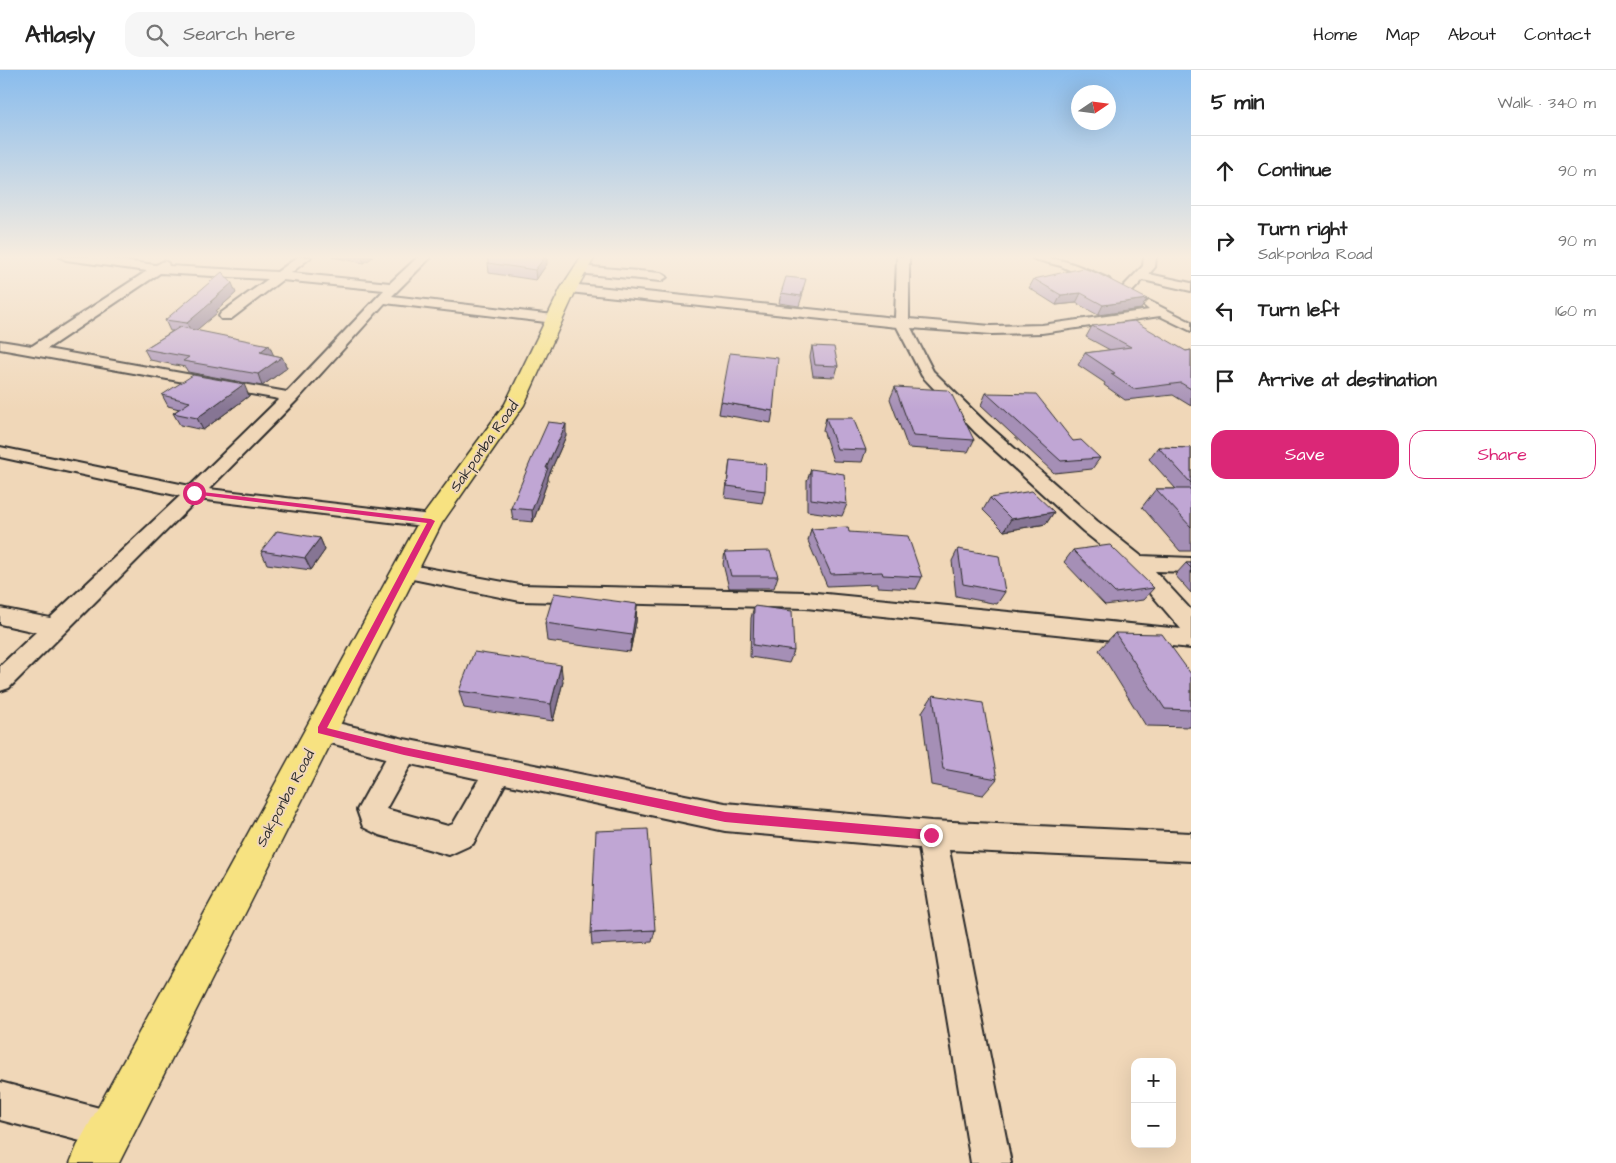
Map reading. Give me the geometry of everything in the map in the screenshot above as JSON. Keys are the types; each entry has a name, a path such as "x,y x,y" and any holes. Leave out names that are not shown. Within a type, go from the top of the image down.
{"main road":[{"name":"Sakponba Road","path":"94,1163 431,521 514,405 560,308"}],"street":[{"path":"36,350 99,308"},
{"path":"226,316 237,308"},
{"path":"0,681 291,397 373,308"},
{"path":"483,308 554,319"},
{"path":"809,308 902,323 991,330 1042,329 1162,312"},
{"path":"902,308 902,323 927,372 974,421 1090,526 1136,563 1191,625"},
{"path":"1155,308 1191,327"},
{"path":"0,345 291,397"},
{"path":"0,452 194,493 431,521"},
{"path":"1136,563 1191,565"},
{"path":"405,571 520,593 806,600 1191,639"},
{"path":"0,616 55,628"},
{"path":"321,730 404,751 725,817 931,835 1191,847"},
{"path":"404,751 371,810 373,817 378,821 449,841 463,834 499,770"},
{"path":"931,835 990,1163"},
{"path":"0,1101 111,1130"}],"building":[{"path":"179,308 205,308 187,323 165,320"},
{"path":"1134,321 1186,351 1191,350 1191,389 1181,383 1133,389 1111,374 1115,373 1085,353 1131,347 1092,326"},
{"path":"180,327 269,345 260,352 282,357 258,374 183,361 189,357 144,349"},
{"path":"812,346 834,347 838,366 815,365"},
{"path":"730,353 778,358 773,411 721,402"},
{"path":"193,375 244,384 197,418 173,413 190,402 162,395"},
{"path":"895,387 947,390 951,393 974,440 913,436"},
{"path":"986,393 1036,394 1073,441 1081,440 1100,458 1061,461"},
{"path":"826,418 853,418 866,450 837,449"},
{"path":"548,422 566,424 546,468 548,468 532,510 511,508 531,460"},
{"path":"1158,447 1191,448 1191,483"},
{"path":"730,460 766,464 765,491 727,486"},
{"path":"811,469 844,474 847,504 811,499"},
{"path":"1156,489 1191,489 1191,527"},
{"path":"1032,491 1054,512 1011,519 990,498"},
{"path":"848,527 849,532 908,536 922,577 883,575 882,572 831,574 811,529"},
{"path":"277,531 320,538 305,558 261,551"},
{"path":"1110,545 1154,588 1115,593 1073,550"},
{"path":"958,549 999,556 1005,592 963,584"},
{"path":"770,551 778,576 731,576 725,552"},
{"path":"554,593 637,604 632,635 545,623"},
{"path":"754,606 792,611 794,651 753,645"},
{"path":"1115,633 1162,634 1191,674 1191,710 1165,709"},
{"path":"474,652 561,665 551,704 459,691"},
{"path":"933,695 983,703 997,779 943,769"},
{"path":"648,829 655,930 591,933 596,831"}],"route":[{"path":"194,493 431,521 321,730 404,751 725,817 931,835"}]}
